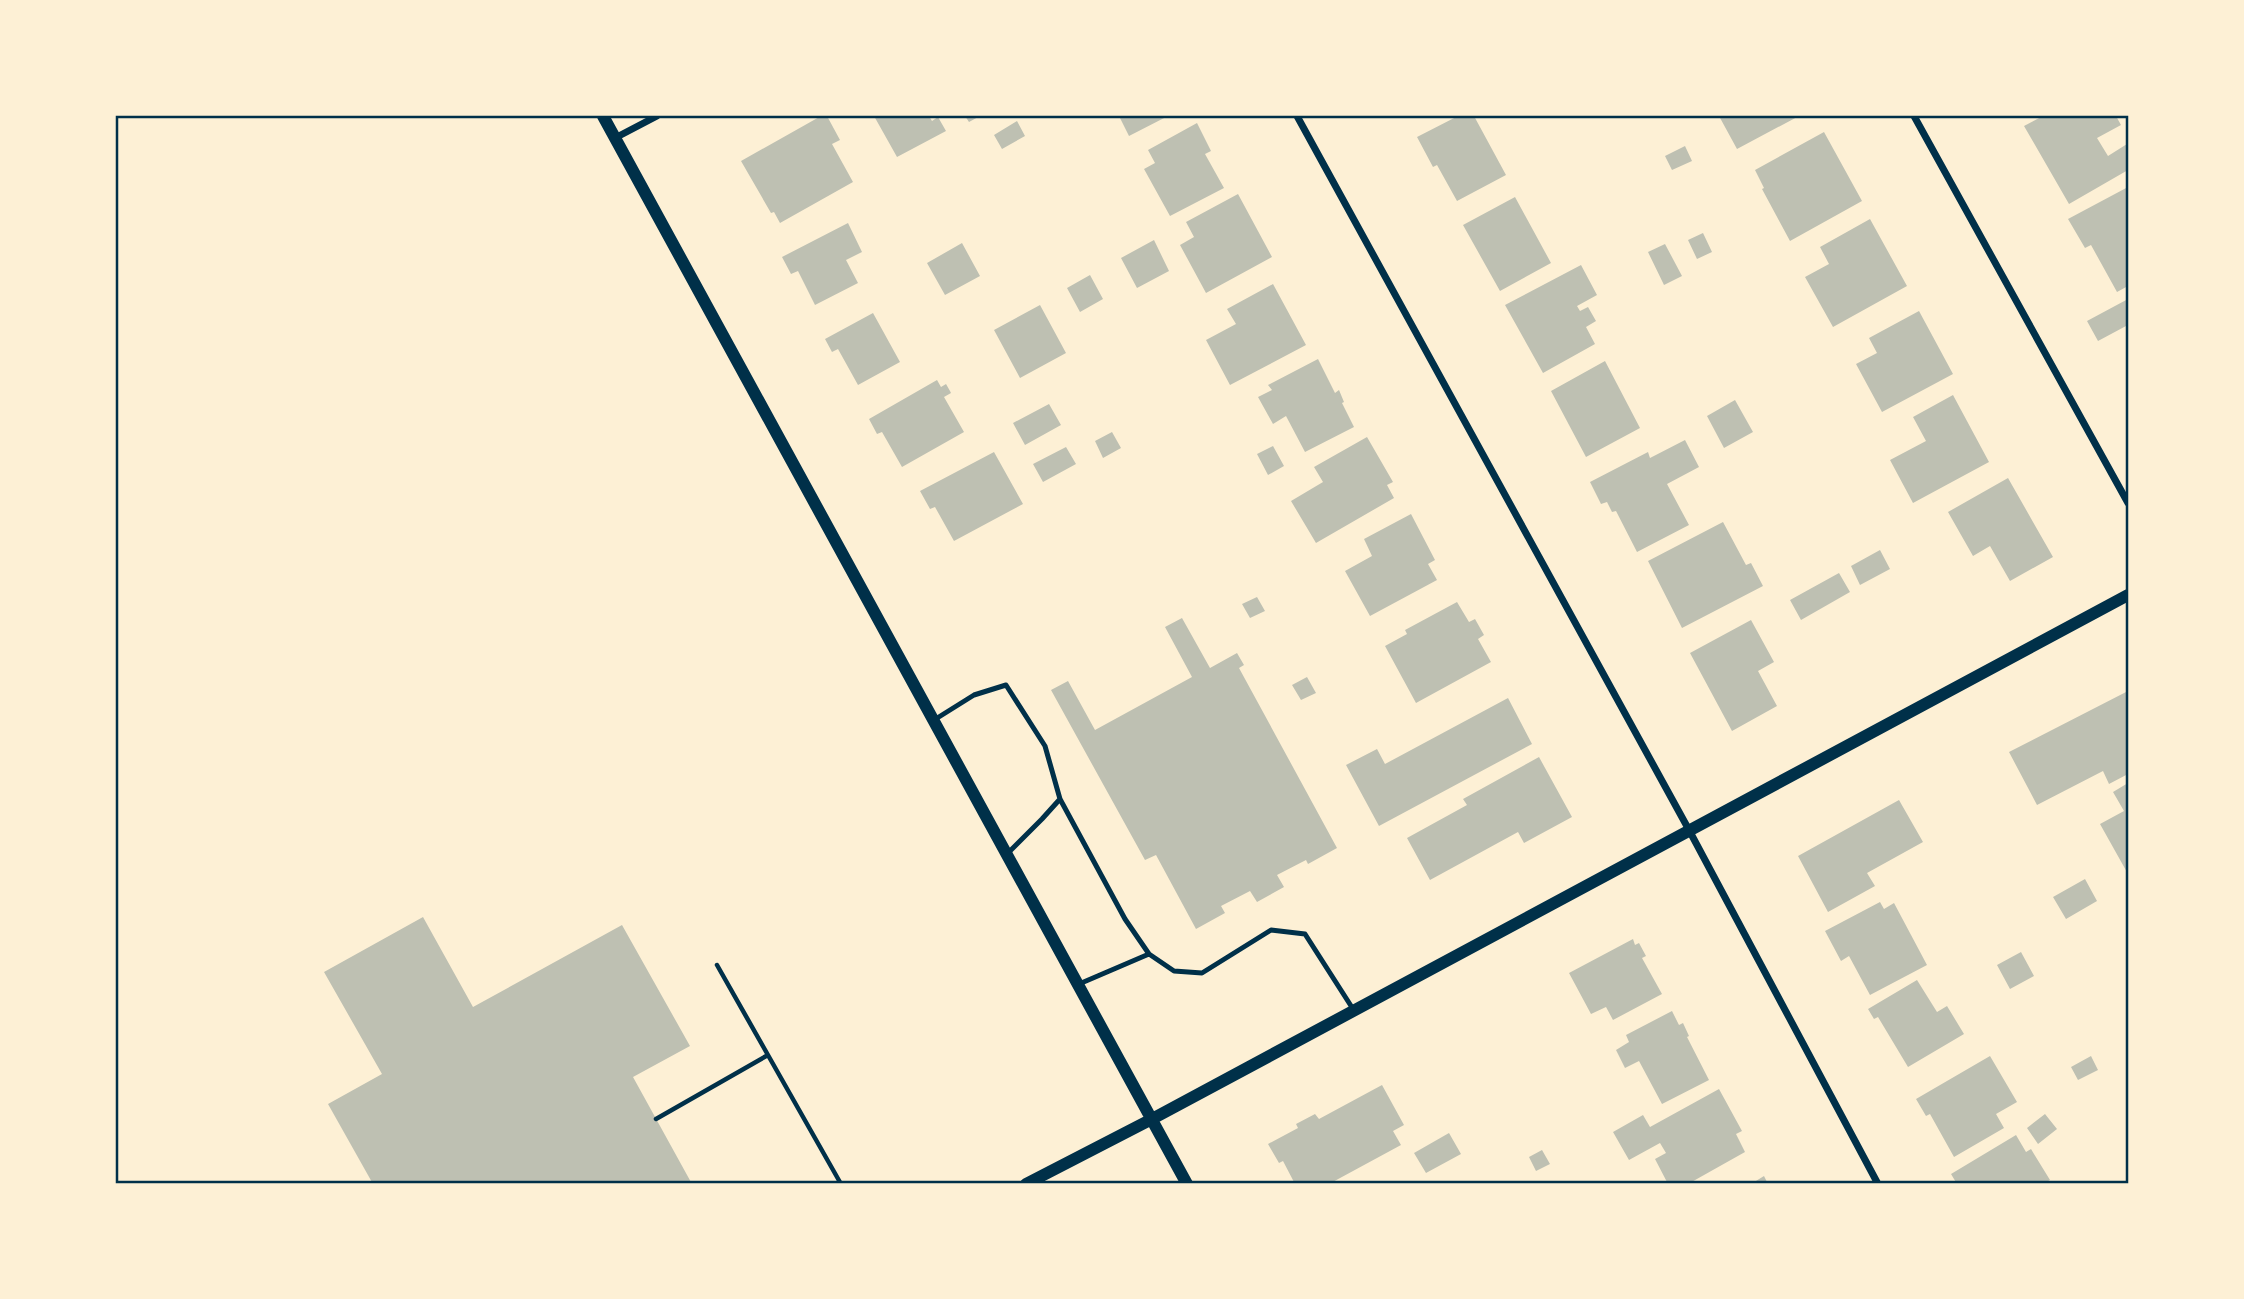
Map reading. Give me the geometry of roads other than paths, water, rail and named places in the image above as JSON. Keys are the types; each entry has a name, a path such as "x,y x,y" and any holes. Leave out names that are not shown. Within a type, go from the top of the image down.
{"street":[{"path":"603,116 1187,1184"},
{"path":"615,138 657,116"},
{"path":"1297,116 1689,830 1878,1184"},
{"path":"1914,116 2129,503"},
{"path":"1026,1184 2129,595"}],"lane":[{"path":"934,720 974,695 1006,685 1045,746 1060,799 1125,919 1149,954 1174,971 1202,973 1271,930 1305,934 1354,1010"},
{"path":"1007,854 1060,799"},
{"path":"1079,984 1149,954"}]}
